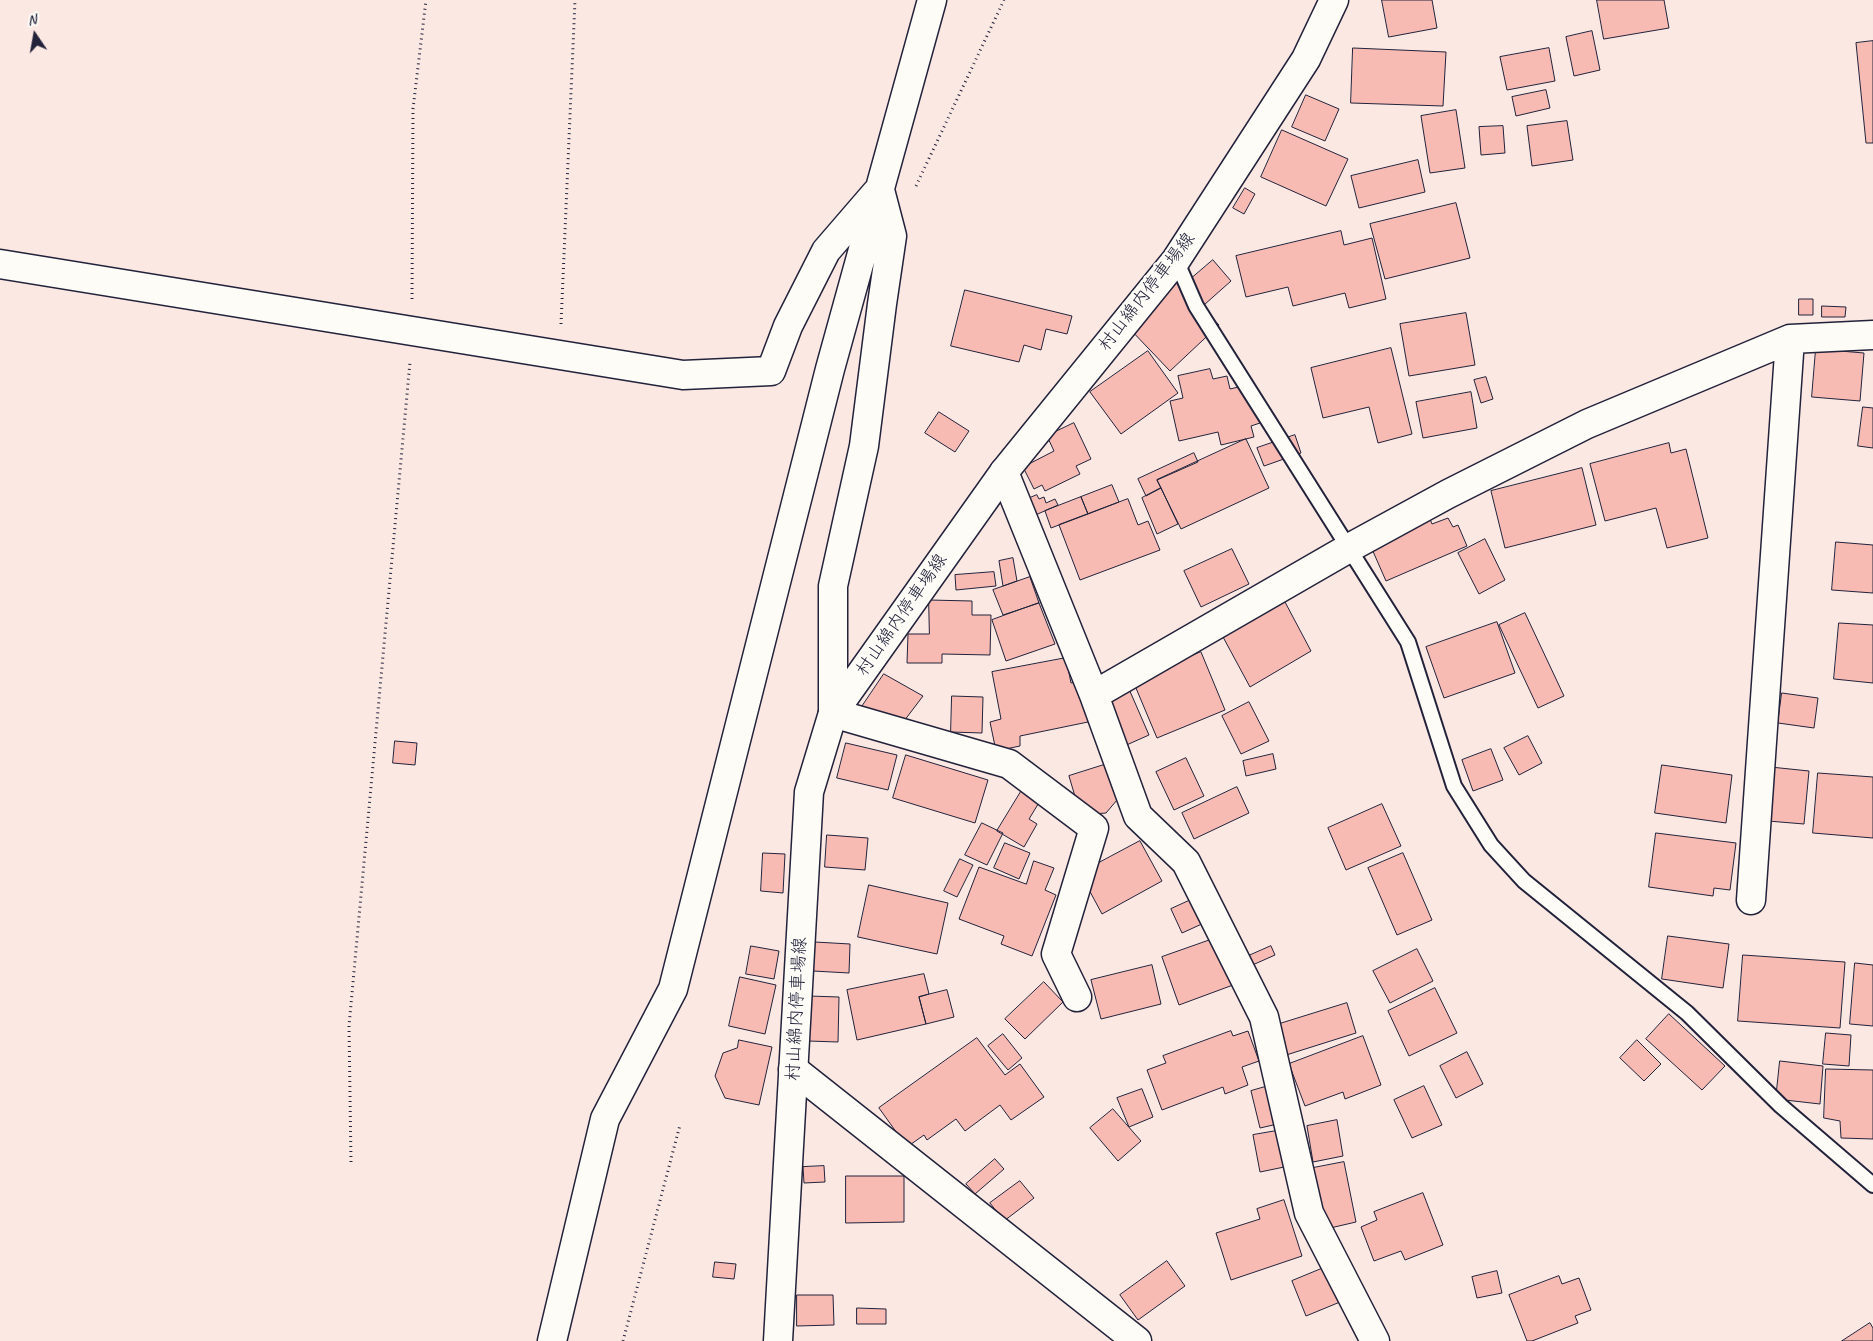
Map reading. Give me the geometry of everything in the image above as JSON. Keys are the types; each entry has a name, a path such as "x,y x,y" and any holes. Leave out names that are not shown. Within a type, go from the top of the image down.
{"street":[{"path":"552,1341 605,1119 673,989 830,369 932,0"},
{"name":"村山綿内停車場線","path":"778,1341 809,792 833,713 1004,472 1176,260 1306,59 1334,0"},
{"path":"0,264 683,374 771,371 788,326 826,250 880,188"},
{"path":"880,188 892,236 864,446 833,586 833,713 1010,764 1094,828 1056,954 1077,997"},
{"path":"1094,695 1349,548 1448,494 1587,424 1790,339 1873,335"},
{"path":"1752,900 1790,339"},
{"path":"1004,472 1094,695 1138,816 1186,862 1264,1017 1308,1213 1370,1337"},
{"path":"793,1068 1137,1341"}],"lane":[{"path":"1176,260 1196,306 1408,642 1454,786 1491,846 1524,881 1687,1013 1781,1106 1873,1185"}],"path":[{"path":"351,1162 349,1026 412,331 413,108 426,0"},
{"path":"559,355 575,0"},
{"path":"913,192 1004,0"},
{"path":"624,1341 680,1125"}],"building":[{"path":"1382,0 1432,0 1437,28 1389,37"},
{"path":"1597,0 1664,0 1669,28 1604,39"},
{"path":"1592,31 1600,70 1574,76 1566,37"},
{"path":"1873,41 1873,143 1866,143 1856,43"},
{"path":"1353,48 1446,52 1443,106 1351,103"},
{"path":"1549,48 1555,81 1507,90 1500,57"},
{"path":"1546,90 1550,108 1516,116 1512,97"},
{"path":"1306,95 1339,109 1325,141 1292,127"},
{"path":"1456,110 1465,168 1430,173 1421,116"},
{"path":"1567,121 1573,160 1532,166 1527,126"},
{"path":"1503,126 1505,153 1481,155 1479,127"},
{"path":"1282,130 1348,159 1326,206 1261,177"},
{"path":"1418,160 1425,192 1359,208 1351,176"},
{"path":"1245,188 1255,194 1244,214 1233,208"},
{"path":"1456,203 1470,258 1385,279 1370,224"},
{"path":"1341,231 1344,245 1372,238 1386,299 1349,308 1345,293 1293,306 1288,287 1246,297 1236,256"},
{"path":"1213,260 1231,281 1204,305 1185,284"},
{"path":"1177,281 1219,325 1170,371 1128,327"},
{"path":"965,290 1072,316 1067,334 1046,329 1041,350 1024,345 1019,362 951,346"},
{"path":"1799,299 1813,299 1813,315 1799,315"},
{"path":"1822,306 1846,307 1845,317 1822,317"},
{"path":"1466,313 1475,365 1409,376 1400,324"},
{"path":"1391,348 1412,434 1378,443 1369,407 1323,418 1311,368"},
{"path":"1816,349 1864,353 1860,401 1812,397"},
{"path":"1148,351 1178,393 1121,434 1090,392"},
{"path":"1210,369 1213,379 1227,376 1230,389 1251,384 1260,423 1251,426 1254,437 1221,445 1218,432 1179,441 1170,401 1183,398 1178,376"},
{"path":"1486,377 1493,399 1481,403 1474,380"},
{"path":"1471,392 1477,428 1423,438 1416,402"},
{"path":"1863,407 1873,408 1873,448 1858,446"},
{"path":"939,412 969,431 955,452 925,433"},
{"path":"1074,423 1091,459 1076,466 1080,474 1045,491 1042,485 1034,489 1023,467 1054,451 1047,436"},
{"path":"1295,435 1301,453 1264,466 1257,448"},
{"path":"1246,439 1269,488 1181,529 1157,480"},
{"path":"1669,443 1671,453 1686,449 1708,538 1667,548 1656,508 1605,521 1590,464"},
{"path":"1194,453 1198,462 1157,480 1161,488 1146,496 1138,479"},
{"path":"1582,468 1596,525 1505,548 1491,491"},
{"path":"1112,485 1119,502 1088,514 1081,497"},
{"path":"1161,488 1178,524 1157,534 1142,498"},
{"path":"1037,495 1039,499 1044,497 1046,503 1055,499 1058,505 1031,517 1025,500"},
{"path":"1081,497 1088,514 1051,528 1045,511"},
{"path":"1128,499 1138,525 1148,521 1160,550 1080,580 1059,525"},
{"path":"1428,514 1432,524 1448,518 1453,527 1458,525 1467,546 1386,581 1368,540"},
{"path":"1485,539 1505,580 1479,594 1458,553"},
{"path":"1836,542 1873,545 1873,593 1832,590"},
{"path":"1232,549 1249,584 1201,607 1184,571"},
{"path":"1013,558 1017,581 1003,586 999,561"},
{"path":"994,572 996,586 956,590 955,575"},
{"path":"1030,577 1039,603 1003,615 993,590"},
{"path":"929,600 972,601 972,615 991,615 990,655 942,654 942,663 907,663 908,634 929,634"},
{"path":"1285,602 1311,651 1250,687 1223,637"},
{"path":"1039,603 1055,644 1006,661 992,620"},
{"path":"1525,613 1564,696 1538,708 1499,625"},
{"path":"1497,622 1515,673 1444,698 1426,647"},
{"path":"1839,623 1873,625 1873,683 1834,679"},
{"path":"1201,652 1225,710 1157,738 1133,681"},
{"path":"1066,658 1071,683 1080,681 1088,722 1020,736 1020,746 996,751 990,722 1001,719 992,672"},
{"path":"884,674 923,696 901,725 859,711"},
{"path":"1129,689 1149,735 1122,747 1103,700"},
{"path":"1782,693 1818,698 1814,728 1778,723"},
{"path":"952,696 983,697 982,733 951,732"},
{"path":"1249,702 1269,741 1241,754 1222,716"},
{"path":"1528,736 1542,763 1519,775 1504,748"},
{"path":"395,741 417,743 415,765 393,763"},
{"path":"846,743 897,755 888,790 837,778"},
{"path":"1491,749 1503,780 1473,791 1462,760"},
{"path":"1273,754 1276,769 1246,776 1243,761"},
{"path":"906,755 988,780 975,823 893,798"},
{"path":"1186,758 1204,796 1174,810 1156,772"},
{"path":"1107,764 1117,800 1106,813 1093,814 1079,810 1069,776"},
{"path":"1662,765 1732,775 1726,823 1655,813"},
{"path":"1761,766 1809,771 1804,824 1756,820"},
{"path":"1818,773 1873,777 1873,838 1813,833"},
{"path":"1237,787 1249,813 1194,839 1182,813"},
{"path":"1022,790 1040,801 1029,819 1037,824 1024,847 997,831"},
{"path":"1382,804 1401,846 1346,870 1328,828"},
{"path":"982,823 1003,833 987,865 965,855"},
{"path":"1656,833 1736,843 1730,890 1714,888 1713,896 1649,887"},
{"path":"827,835 868,838 865,870 825,867"},
{"path":"1140,841 1162,881 1102,914 1080,873"},
{"path":"1005,843 1030,853 1019,879 994,868"},
{"path":"763,853 785,854 783,893 761,891"},
{"path":"1403,853 1432,920 1397,935 1368,868"},
{"path":"960,859 973,865 957,897 944,891"},
{"path":"1034,861 1054,868 1045,890 1056,895 1032,956 1001,944 1004,936 959,919 979,867 1026,884"},
{"path":"869,885 948,903 937,954 858,937"},
{"path":"1193,899 1204,923 1182,933 1171,909"},
{"path":"1668,936 1729,944 1723,988 1662,979"},
{"path":"1216,938 1233,985 1179,1005 1162,957"},
{"path":"815,942 850,944 849,973 813,971"},
{"path":"751,946 779,951 774,979 746,974"},
{"path":"1271,946 1275,955 1248,967 1244,958"},
{"path":"1417,949 1433,981 1390,1003 1373,971"},
{"path":"1743,955 1845,962 1840,1028 1738,1021"},
{"path":"1855,963 1873,965 1873,1026 1850,1024"},
{"path":"1152,965 1161,1004 1101,1019 1091,980"},
{"path":"924,974 929,994 919,997 926,1024 857,1040 847,990"},
{"path":"740,977 776,985 765,1034 729,1026"},
{"path":"1044,982 1063,1002 1025,1039 1005,1019"},
{"path":"1435,988 1457,1033 1409,1056 1388,1011"},
{"path":"947,990 954,1017 926,1024 919,997"},
{"path":"809,996 839,997 838,1042 808,1041"},
{"path":"1347,1003 1356,1033 1283,1056 1273,1026"},
{"path":"1669,1014 1725,1066 1702,1090 1646,1039"},
{"path":"1231,1031 1233,1036 1248,1031 1259,1061 1242,1067 1248,1085 1225,1094 1223,1087 1162,1110 1147,1070 1166,1063 1163,1056"},
{"path":"1826,1033 1851,1035 1849,1066 1823,1064"},
{"path":"1003,1034 1022,1058 1008,1070 988,1046"},
{"path":"1363,1036 1381,1085 1345,1099 1343,1092 1305,1106 1289,1064"},
{"path":"977,1038 1005,1075 1020,1064 1044,1097 1011,1120 1000,1105 965,1131 956,1119 927,1140 924,1135 907,1147 879,1108"},
{"path":"739,1040 772,1047 759,1105 725,1098 715,1076 723,1053 737,1048"},
{"path":"1637,1040 1661,1064 1644,1081 1620,1058"},
{"path":"1467,1052 1483,1084 1456,1098 1440,1066"},
{"path":"1780,1061 1823,1066 1820,1104 1776,1099"},
{"path":"1826,1069 1873,1070 1873,1139 1841,1138 1840,1121 1824,1118"},
{"path":"1272,1085 1282,1123 1260,1128 1251,1091"},
{"path":"1424,1086 1442,1125 1412,1138 1394,1100"},
{"path":"1142,1089 1153,1117 1129,1127 1117,1098"},
{"path":"1113,1109 1141,1141 1118,1161 1090,1128"},
{"path":"1337,1120 1343,1156 1313,1162 1307,1126"},
{"path":"1282,1130 1289,1166 1260,1172 1253,1135"},
{"path":"995,1159 1004,1169 975,1194 966,1184"},
{"path":"1344,1162 1356,1222 1326,1229 1313,1168"},
{"path":"824,1166 825,1182 804,1183 803,1167"},
{"path":"846,1176 904,1176 904,1222 846,1223"},
{"path":"1020,1181 1034,1198 1004,1221 990,1203"},
{"path":"1423,1193 1443,1245 1405,1260 1401,1251 1374,1261 1361,1227 1377,1220 1374,1212"},
{"path":"1284,1200 1302,1256 1231,1280 1216,1233 1260,1219 1257,1209"},
{"path":"1167,1261 1185,1286 1138,1320 1120,1295"},
{"path":"715,1262 736,1264 734,1279 713,1277"},
{"path":"1326,1267 1340,1302 1306,1316 1292,1281"},
{"path":"1497,1271 1502,1293 1477,1298 1472,1277"},
{"path":"1559,1276 1562,1284 1579,1278 1591,1310 1575,1316 1578,1323 1532,1341 1527,1341 1509,1295"},
{"path":"797,1295 833,1295 834,1325 797,1326"},
{"path":"857,1308 886,1309 886,1324 857,1324"},
{"path":"1870,1323 1873,1328 1873,1341 1842,1341"}]}
